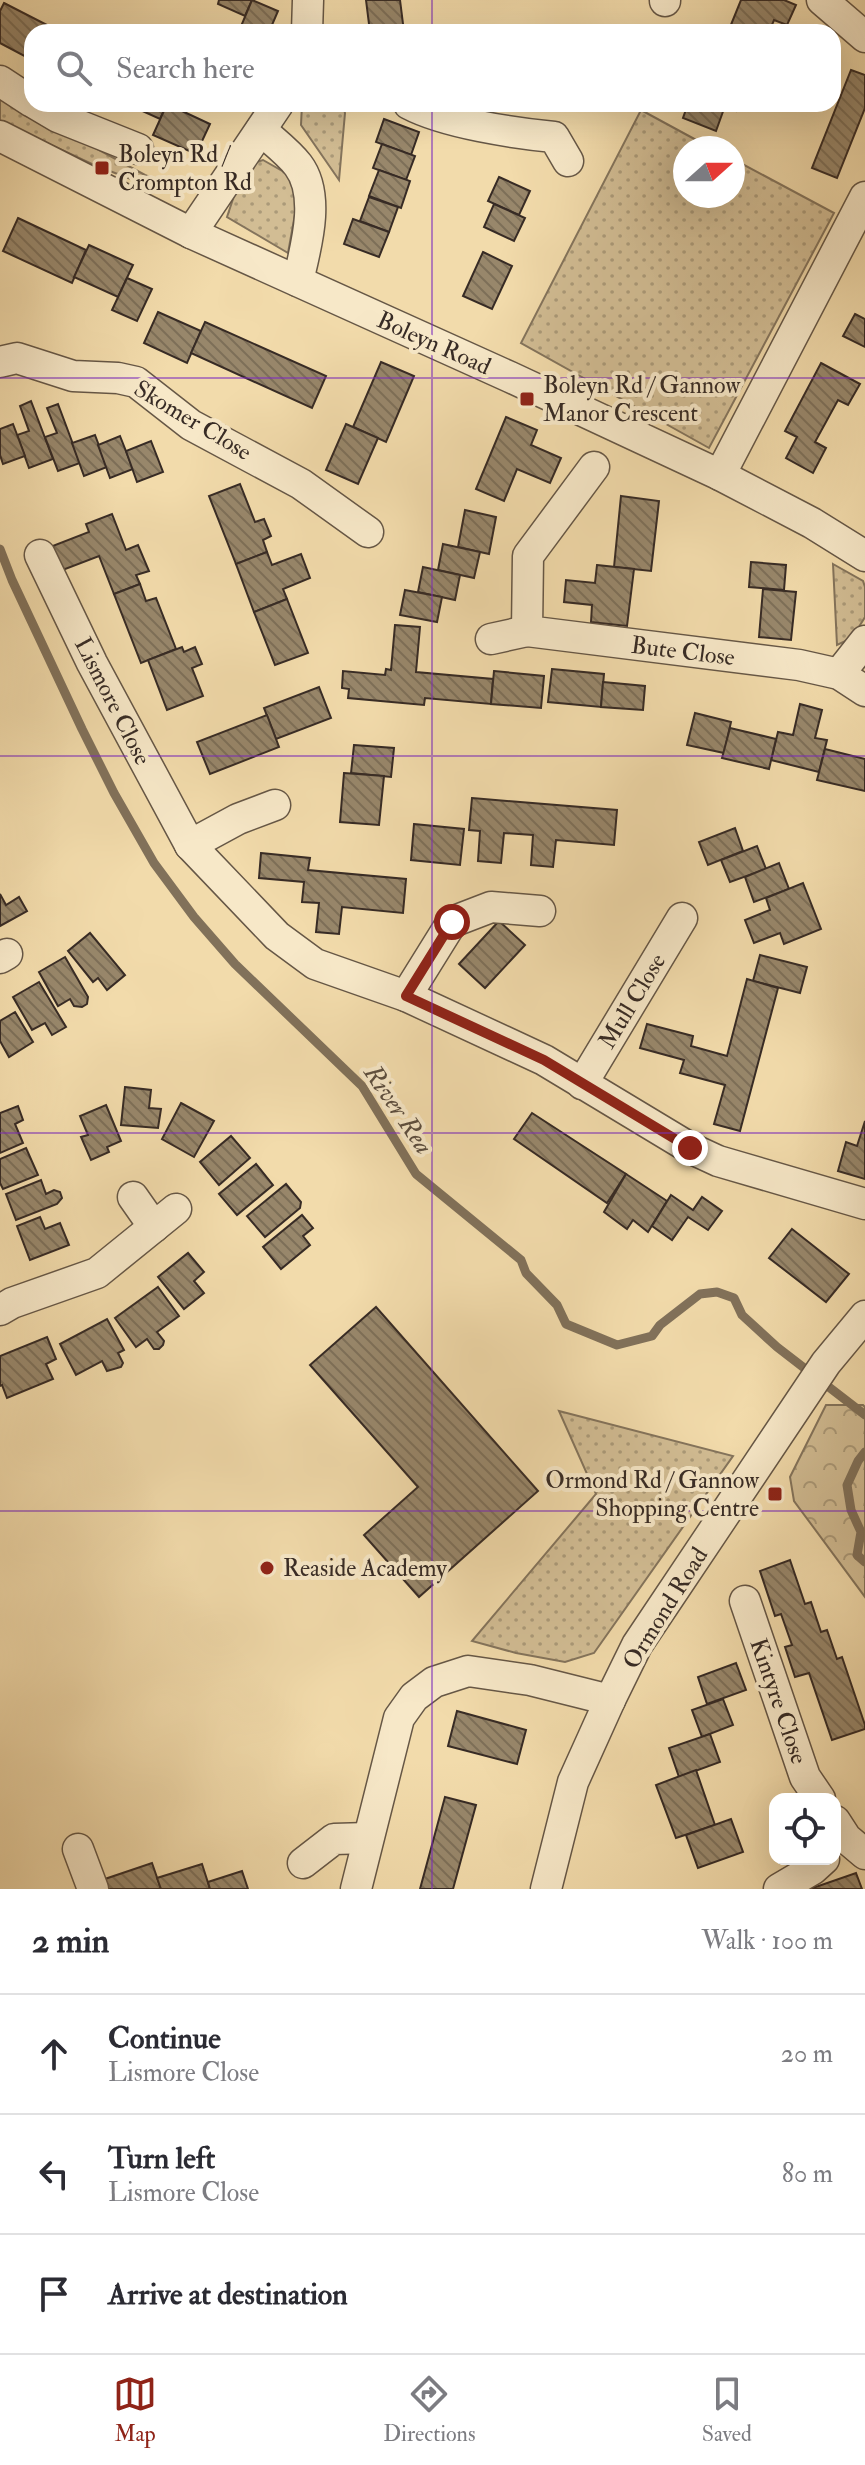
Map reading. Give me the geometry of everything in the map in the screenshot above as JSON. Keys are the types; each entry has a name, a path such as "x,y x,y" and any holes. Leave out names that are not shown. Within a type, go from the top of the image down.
{"street":[{"path":"307,24 308,0"},
{"path":"822,0 865,37"},
{"path":"0,81 24,97"},
{"path":"49,112 138,149"},
{"path":"191,233 273,112"},
{"path":"424,112 523,134 554,137 568,161"},
{"path":"261,130 299,166 307,187 311,229 298,281"},
{"name":"Boleyn Road","path":"0,136 191,233 720,475 812,523 865,556"},
{"path":"720,475 865,197"},
{"name":"Skomer Close","path":"0,362 17,358 73,376 136,382 191,425 301,484 368,532"},
{"path":"527,631 528,556 594,467"},
{"name":"Lismore Close","path":"40,555 92,663 190,845 277,936 315,964 406,996 531,1054 690,1148 718,1161 865,1204"},
{"name":"Bute Close","path":"491,639 527,631 799,665 839,674"},
{"path":"865,641 839,674 865,691"},
{"path":"190,845 238,819 275,805"},
{"path":"406,996 452,922 491,907 540,911"},
{"name":"Mull Close","path":"582,1084 682,918"},
{"path":"4,1297 97,1273 165,1218 133,1197"},
{"name":"Ormond Road","path":"546,1889 573,1782 637,1645 826,1363 865,1316"},
{"name":"Kintyre Close","path":"745,1601 805,1777 816,1793"},
{"path":"356,1889 399,1718 414,1697 434,1682 468,1671 530,1680 610,1700"},
{"path":"303,1863 334,1839 368,1838"},
{"path":"78,1849 93,1889"},
{"path":"779,1889 817,1865"}],"green space":[{"path":"0,93 24,108 24,112 30,112 163,182 149,186 94,165 0,121"},
{"path":"302,112 345,112 339,180 301,125"},
{"path":"640,112 689,136 673,136 673,208 745,208 745,165 834,213 709,448 521,343"},
{"path":"263,160 291,176 297,203 288,253 227,217 244,166"},
{"path":"833,564 863,581 865,587 865,617 852,638 837,645"},
{"path":"826,1405 865,1407 865,1597 794,1501 790,1477"},
{"path":"559,1411 733,1456 594,1653 565,1662 472,1641 596,1494"}],"building":[{"path":"219,0 252,0 245,16 218,4"},
{"path":"252,0 278,11 272,24 242,24"},
{"path":"366,0 400,0 403,24 369,24"},
{"path":"741,0 784,0 796,5 787,24 774,20 772,24 731,24"},
{"path":"4,3 45,24 24,24 24,56 0,43 0,11"},
{"path":"851,70 865,75 865,108 837,178 812,168 834,112 841,112 841,95"},
{"path":"144,112 163,112 160,119"},
{"path":"163,112 184,112 210,124 196,154 153,135"},
{"path":"685,112 723,112 716,131 683,118"},
{"path":"384,119 419,132 411,155 376,142"},
{"path":"382,144 415,156 406,180 373,168"},
{"path":"379,170 410,181 401,208 369,196"},
{"path":"499,177 530,191 519,215 488,201"},
{"path":"369,197 398,207 389,232 360,221"},
{"path":"494,204 525,218 514,241 484,227"},
{"path":"18,218 86,250 72,283 3,251"},
{"path":"353,219 389,232 379,257 344,244"},
{"path":"89,245 133,265 118,297 74,277"},
{"path":"483,252 512,266 492,309 463,296"},
{"path":"127,278 152,289 137,321 112,310"},
{"path":"158,312 201,331 187,363 144,343"},
{"path":"855,314 865,319 865,347 843,336"},
{"path":"205,322 326,376 312,408 191,353"},
{"path":"381,362 414,376 386,442 353,427"},
{"path":"821,363 860,384 848,405 838,400 815,442 826,448 813,473 786,458 797,437 785,431"},
{"path":"31,401 53,459 29,468 17,435 29,431 20,406"},
{"path":"58,404 80,463 58,471 45,437 57,433 47,408"},
{"path":"506,417 537,430 531,445 561,458 550,483 517,469 504,501 476,489"},
{"path":"13,424 25,456 3,464 0,429"},
{"path":"346,424 378,438 358,484 326,470"},
{"path":"95,435 107,467 84,476 72,443"},
{"path":"120,436 133,469 110,478 98,445"},
{"path":"151,441 163,472 137,482 126,451"},
{"path":"240,484 255,522 264,519 271,536 263,540 267,552 236,564 209,496"},
{"path":"621,496 659,501 651,571 614,567"},
{"path":"465,510 496,517 489,554 458,547"},
{"path":"112,514 126,550 138,545 149,571 136,575 140,584 114,594 99,556 60,571 50,547 89,532 86,524"},
{"path":"443,544 480,552 474,578 438,570"},
{"path":"267,552 272,565 301,554 310,578 283,589 287,599 254,612 236,564"},
{"path":"751,562 786,565 784,590 749,587"},
{"path":"597,565 634,569 627,626 591,622 592,605 564,602 566,580 595,583"},
{"path":"423,567 460,575 455,600 418,592"},
{"path":"140,584 146,601 156,598 176,649 141,663 114,594"},
{"path":"763,589 796,592 791,640 759,637"},
{"path":"405,590 442,597 437,622 400,615"},
{"path":"287,599 308,653 275,665 254,612"},
{"path":"395,625 420,627 416,672 493,679 491,704 425,698 424,705 348,698 349,689 342,688 343,671 385,675 386,669 391,670"},
{"path":"182,647 184,652 195,647 202,664 192,668 203,696 167,710 148,660"},
{"path":"552,669 604,674 601,707 548,702"},
{"path":"494,671 544,676 541,708 491,704"},
{"path":"603,682 645,686 643,710 601,707"},
{"path":"319,687 331,718 276,739 264,708"},
{"path":"800,704 822,710 815,738 827,740 819,772 771,760 778,732 793,735"},
{"path":"695,713 731,722 724,753 687,745"},
{"path":"267,715 279,747 210,774 197,742"},
{"path":"730,728 776,739 769,769 722,758"},
{"path":"354,745 394,748 391,777 351,773"},
{"path":"825,749 865,759 865,791 817,780"},
{"path":"344,773 384,776 379,825 340,822"},
{"path":"472,798 617,810 614,845 556,840 553,867 531,865 533,835 504,833 501,863 478,861 480,831 469,830"},
{"path":"414,824 464,829 460,865 411,860"},
{"path":"735,828 743,851 708,865 699,842"},
{"path":"757,846 766,869 730,882 721,860"},
{"path":"261,853 310,858 308,870 406,879 403,913 342,907 339,934 316,932 319,903 302,902 304,882 259,878"},
{"path":"779,863 789,889 754,902 745,877"},
{"path":"803,883 821,929 784,944 780,933 754,943 745,920 770,910 766,898"},
{"path":"0,894 6,905 19,897 27,911 0,926"},
{"path":"499,921 525,945 485,988 459,964"},
{"path":"90,933 125,975 107,990 98,978 93,982 68,951"},
{"path":"760,955 807,967 800,993 753,981"},
{"path":"65,957 88,997 87,1004 82,1007 74,1006 70,999 58,1006 39,972"},
{"path":"747,979 778,988 740,1131 714,1124 725,1085 680,1073 684,1060 640,1048 647,1024 693,1036 691,1046 727,1056"},
{"path":"39,982 66,1027 52,1035 45,1023 32,1030 13,997"},
{"path":"15,1012 33,1042 9,1057 0,1041 0,1021"},
{"path":"125,1087 151,1090 149,1108 161,1109 158,1128 121,1125"},
{"path":"181,1103 214,1121 194,1157 162,1139"},
{"path":"106,1105 121,1141 107,1147 109,1152 91,1160 81,1137 88,1135 80,1116"},
{"path":"18,1106 23,1120 15,1124 23,1143 0,1153 0,1113"},
{"path":"532,1113 626,1174 607,1203 514,1139"},
{"path":"865,1121 865,1179 838,1171 846,1142 857,1146"},
{"path":"231,1136 250,1158 219,1185 200,1162"},
{"path":"26,1148 38,1175 3,1189 0,1159"},
{"path":"256,1164 273,1185 237,1215 219,1194"},
{"path":"626,1174 667,1201 648,1232 633,1220 627,1229 604,1212"},
{"path":"41,1180 46,1194 54,1190 60,1192 62,1198 57,1204 16,1220 6,1194"},
{"path":"286,1184 301,1202 300,1208 265,1237 247,1216"},
{"path":"671,1195 693,1210 702,1197 722,1211 708,1230 688,1217 672,1240 652,1226"},
{"path":"302,1215 313,1228 303,1236 310,1245 281,1269 263,1247"},
{"path":"40,1217 45,1229 60,1223 69,1245 30,1260 17,1226"},
{"path":"792,1229 849,1274 826,1302 769,1258"},
{"path":"188,1253 204,1272 194,1281 204,1293 184,1309 158,1277"},
{"path":"158,1287 179,1316 157,1332 164,1341 159,1349 154,1349 147,1339 136,1347 115,1318"},
{"path":"376,1307 538,1491 419,1597 364,1535 418,1487 310,1365"},
{"path":"107,1319 124,1350 118,1353 123,1363 121,1367 107,1371 102,1361 76,1375 60,1344"},
{"path":"47,1337 56,1359 46,1364 53,1379 7,1398 0,1386 0,1356"},
{"path":"790,1560 805,1604 811,1602 821,1632 827,1630 837,1659 842,1657 865,1729 832,1740 809,1673 795,1677 785,1647 792,1645 781,1614 775,1616 760,1571"},
{"path":"736,1663 746,1690 707,1704 698,1677"},
{"path":"723,1699 733,1725 702,1737 692,1710"},
{"path":"457,1711 526,1730 517,1764 448,1746"},
{"path":"710,1734 720,1762 679,1777 669,1748"},
{"path":"696,1770 715,1825 676,1838 656,1785"},
{"path":"445,1797 476,1805 453,1889 420,1889"},
{"path":"731,1819 743,1852 698,1868 686,1835"},
{"path":"152,1863 161,1889 105,1889 102,1880"},
{"path":"202,1864 210,1889 161,1889 157,1878"},
{"path":"242,1871 248,1889 210,1889 208,1882"},
{"path":"856,1873 862,1889 810,1889"}],"waterway":[{"name":"River Rea","path":"0,549 82,729 154,863 194,917 235,964 362,1086 416,1174 521,1260 526,1273 557,1305 566,1324 617,1345 652,1336 660,1325 700,1294 717,1292 734,1298 742,1315 777,1347 865,1415"},
{"name":"River Rea","path":"865,1452 847,1485 851,1510 861,1532 857,1555 865,1562"}],"place":[{"name":"Boleyn Rd / Crompton Rd","path":"102,168"},
{"name":"Boleyn Rd / Gannow Manor Crescent","path":"527,399"},
{"name":"Ormond Rd / Gannow Shopping Centre","path":"775,1494"},
{"name":"Reaside Academy","path":"267,1568"}],"route":[{"path":"452,922 406,996 544,1060 690,1148"}]}
